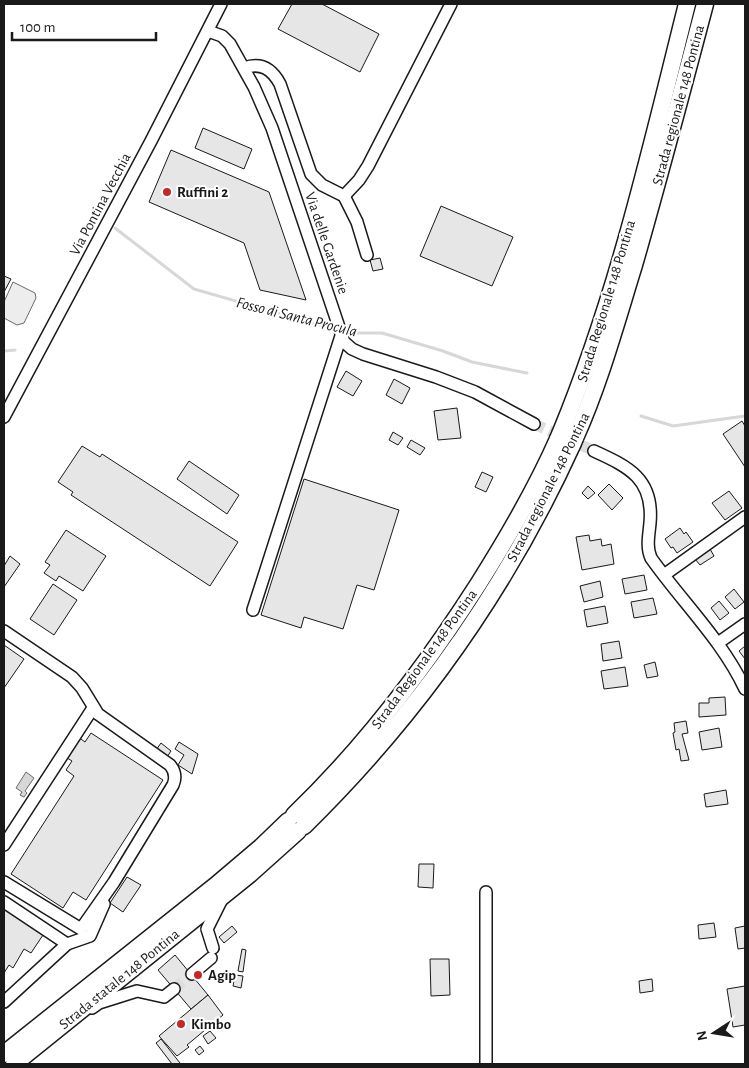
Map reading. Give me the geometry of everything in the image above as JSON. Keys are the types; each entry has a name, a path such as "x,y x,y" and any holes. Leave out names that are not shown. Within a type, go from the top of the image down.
{"highway":[{"name":"Strada Regionale 148 Pontina","path":"220,891 270,858 331,777 371,732 442,638 498,553 537,483 566,439 644,177 687,4"},
{"name":"Strada regionale 148 Pontina","path":"566,439 594,392 614,330 658,183 705,4"},
{"name":"Strada statale 148 Pontina","path":"14,1064 220,891"},
{"name":"Strada statale 148 Pontina","path":"4,1054 220,891"}],"street":[{"name":"Via Pontina Vecchia","path":"4,417 221,4"},
{"path":"344,196 359,180 368,166 451,4"},
{"name":"Via delle Gardenie","path":"208,31 226,39 244,68 272,128 341,336"},
{"path":"244,68 261,66 275,75 280,84 311,174 322,185 344,196 357,222 367,255"},
{"path":"341,336 348,346 363,354 436,377 475,392 534,424"},
{"path":"253,610 341,336"},
{"path":"594,451 630,469 642,481 649,500 651,519 648,551 653,561 718,643 736,669 745,689"},
{"path":"664,575 745,517"},
{"path":"718,643 745,624"},
{"path":"4,631 72,677 82,688 93,708 102,718 170,766 175,775 173,785 114,882 81,928 4,882"},
{"path":"4,844 93,708"},
{"path":"4,1002 67,944 90,936 114,882"},
{"path":"192,974 212,953 207,929 220,891"},
{"path":"486,892 486,1064"},
{"path":"4,902 67,944"},
{"path":"60,1026 99,1003 137,991 164,997 174,988"}],"shaded area":[{"path":"13,282 35,293 36,298 24,323 17,325 4,318 4,302"},
{"path":"26,772 34,778 25,791 27,793 24,797 20,795 22,792 16,788"}],"building":[{"path":"292,4 322,4 379,34 360,72 278,29"},
{"path":"203,128 252,149 244,169 195,148"},
{"path":"171,150 269,192 306,300 260,290 244,243 149,202"},
{"path":"441,206 513,237 492,286 420,256"},
{"path":"380,258 383,269 373,271 370,260"},
{"path":"4,276 11,279 4,292"},
{"path":"346,371 362,381 353,396 337,387"},
{"path":"394,379 410,388 402,404 386,395"},
{"path":"457,408 461,438 438,440 434,411"},
{"path":"742,421 745,426 745,467 723,434"},
{"path":"393,432 403,438 398,445 389,440"},
{"path":"411,440 425,448 420,455 407,447"},
{"path":"82,446 100,457 102,454 238,542 210,586 71,495 73,492 58,482"},
{"path":"189,461 239,495 227,514 177,479"},
{"path":"482,472 493,477 486,492 475,487"},
{"path":"304,479 399,510 374,590 357,585 343,629 304,617 301,628 261,615"},
{"path":"609,484 623,498 612,510 598,495"},
{"path":"588,486 595,493 588,499 582,493"},
{"path":"729,491 742,508 725,520 712,503"},
{"path":"680,528 684,534 686,532 693,542 677,553 665,539"},
{"path":"66,530 106,556 83,591 59,576 56,581 44,573 50,565 45,562"},
{"path":"589,535 590,541 601,539 602,546 611,544 614,564 582,570 576,537"},
{"path":"710,549 714,556 700,565 695,559"},
{"path":"10,556 20,564 4,587 4,566"},
{"path":"644,575 647,590 625,594 622,579"},
{"path":"600,581 603,597 584,602 580,586"},
{"path":"53,584 77,600 54,635 30,619"},
{"path":"734,589 744,602 735,609 725,597"},
{"path":"653,598 657,614 634,618 631,602"},
{"path":"719,601 729,613 720,620 711,608"},
{"path":"605,606 608,623 587,627 584,610"},
{"path":"619,641 622,658 603,661 601,644"},
{"path":"4,645 24,659 4,688"},
{"path":"745,646 745,659 739,651"},
{"path":"655,662 658,676 647,678 644,665"},
{"path":"625,667 628,686 604,689 601,671"},
{"path":"725,697 726,715 699,717 699,703 709,703 709,698"},
{"path":"686,721 688,733 682,734 689,760 681,761 679,749 676,750 673,733 675,732 674,723"},
{"path":"719,728 722,747 702,750 699,732"},
{"path":"91,733 163,780 86,900 73,892 63,908 11,874 74,776 66,770 72,761 64,756 77,736 85,742"},
{"path":"179,742 198,754 192,774 178,765 184,755 175,749"},
{"path":"161,743 171,751 167,757 156,750"},
{"path":"726,790 728,804 706,807 704,794"},
{"path":"419,864 434,864 433,888 418,887"},
{"path":"127,877 141,885 123,912 110,903"},
{"path":"4,906 45,932 31,953 24,949 13,968 9,965 4,973"},
{"path":"714,923 716,937 699,939 698,925"},
{"path":"232,926 237,932 224,943 219,937"},
{"path":"745,926 745,948 738,949 735,928"},
{"path":"242,949 246,950 243,972 238,971"},
{"path":"175,955 208,995 191,1009 158,970"},
{"path":"430,959 449,959 450,995 431,996"},
{"path":"235,975 243,976 241,988 233,986"},
{"path":"652,979 653,991 640,993 639,981"},
{"path":"745,986 745,1025 733,1027 727,989"},
{"path":"208,995 223,1015 187,1045 189,1047 177,1056 159,1036"},
{"path":"210,1031 216,1038 208,1044 203,1036"},
{"path":"161,1039 179,1064 172,1064 156,1043"},
{"path":"200,1046 204,1051 199,1055 195,1050"}],"waterway":[{"name":"Fosso di Santa Procula","path":"115,228 194,289 337,330"},
{"name":"Fosso di Santa Procula","path":"343,331 351,333 382,333 443,351 472,362 527,373"},
{"name":"Fosso di Santa Procula","path":"4,351 15,350"},
{"name":"Fosso di Santa Procula","path":"641,416 673,426 745,416"}],"tunnel":[{"path":"534,424 594,451"},
{"path":"174,989 192,974"}],"place":[{"name":"Ruffini 2","path":"167,192"},
{"name":"Agip","path":"198,975"},
{"name":"Kimbo","path":"181,1024"}]}
